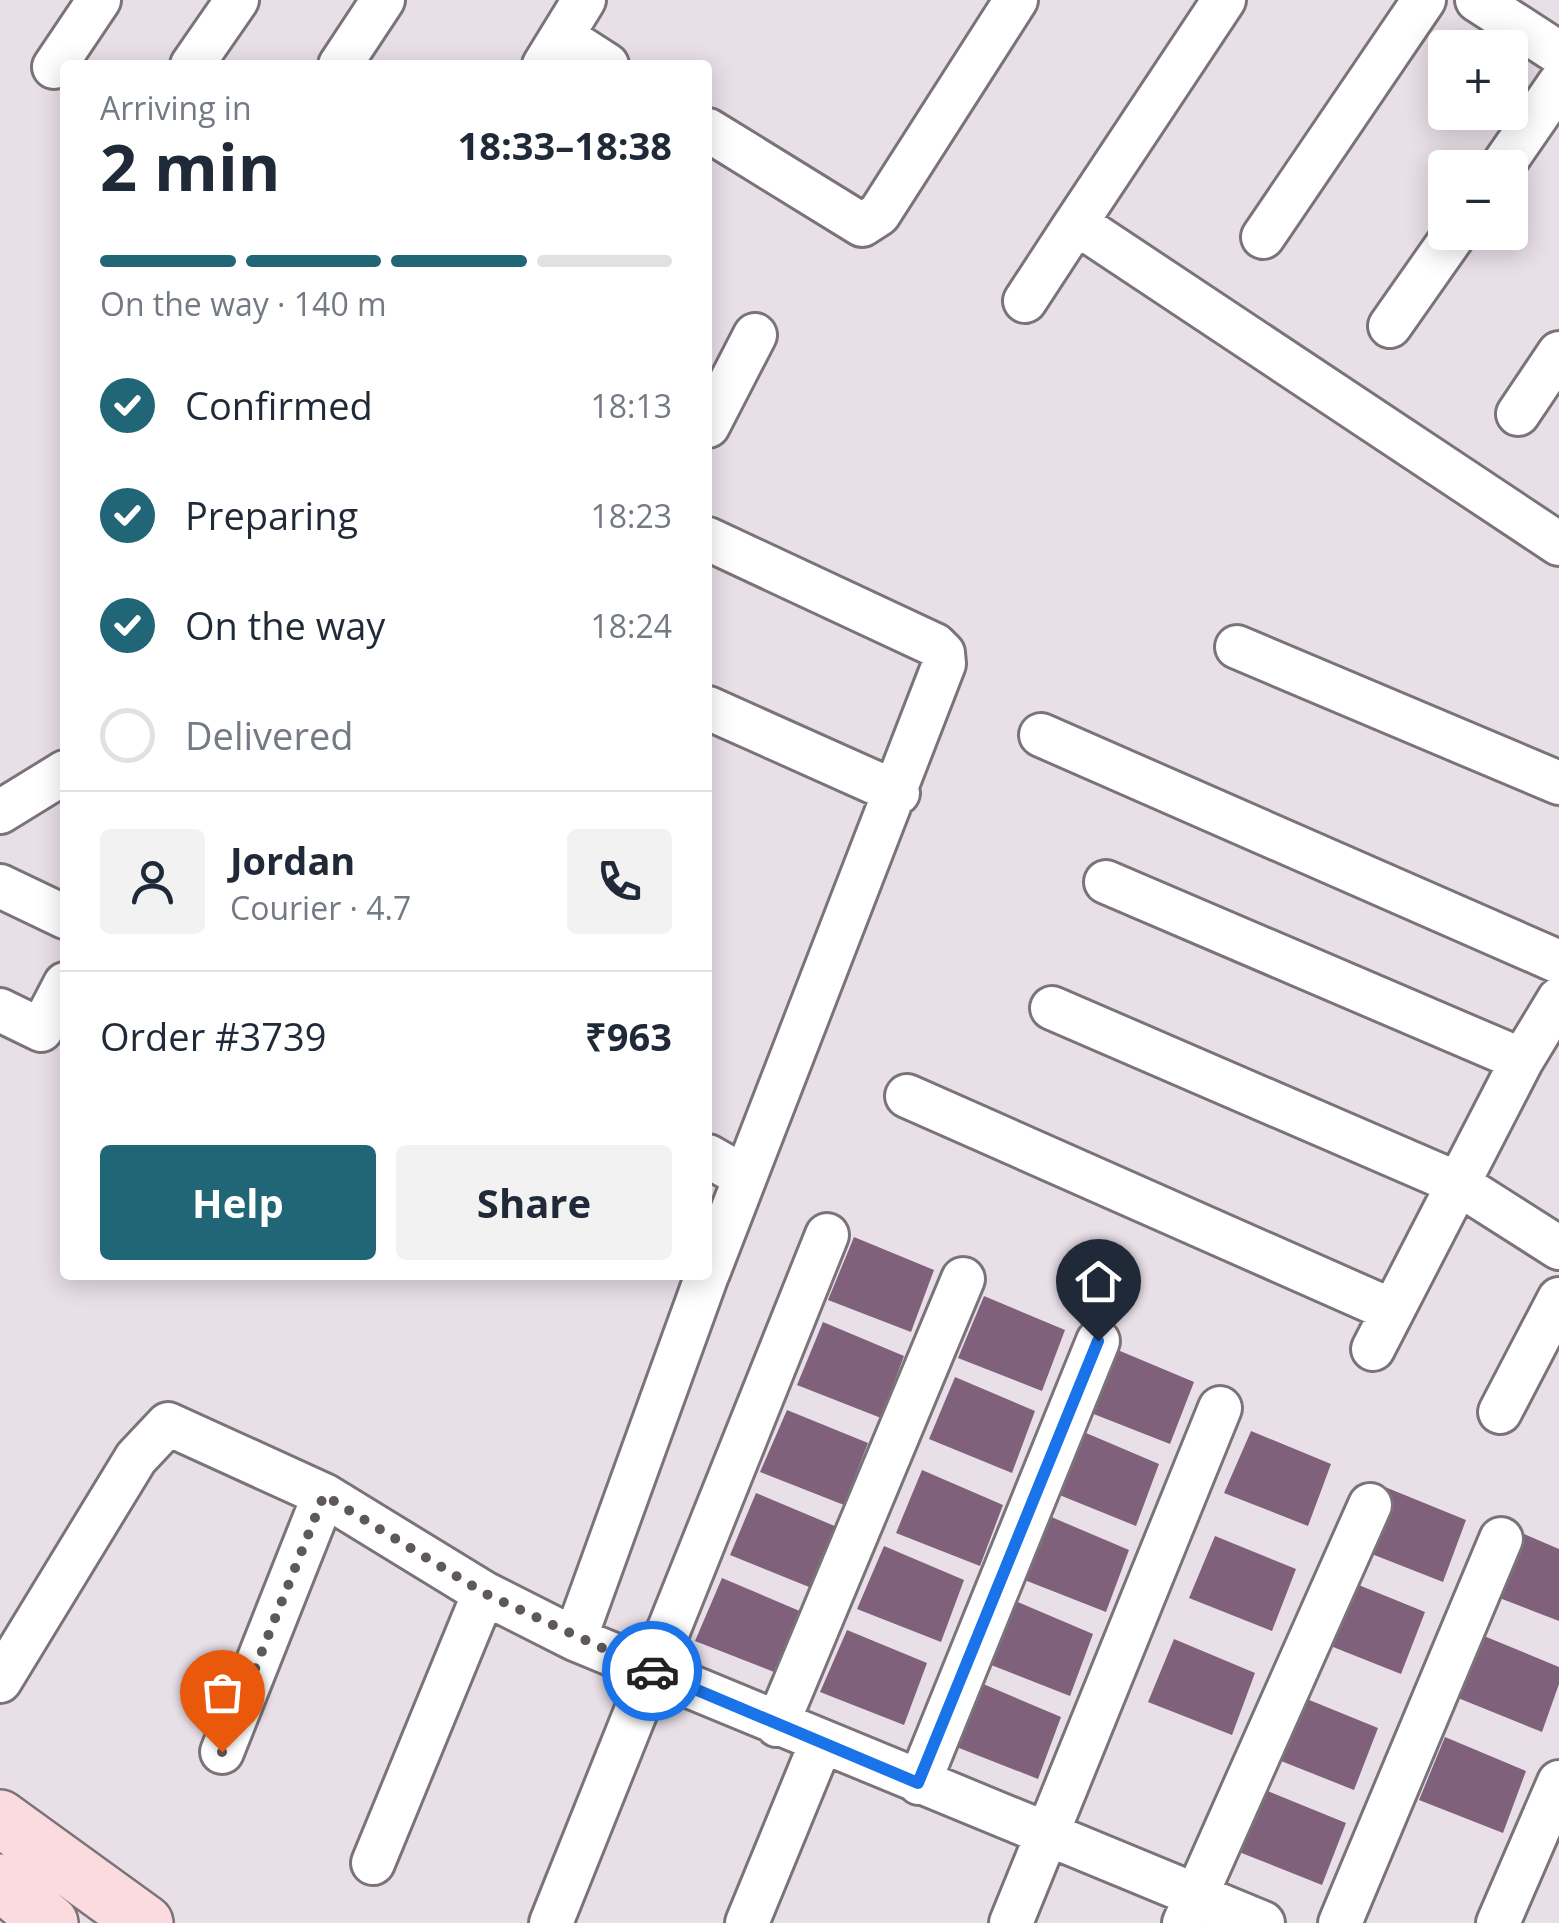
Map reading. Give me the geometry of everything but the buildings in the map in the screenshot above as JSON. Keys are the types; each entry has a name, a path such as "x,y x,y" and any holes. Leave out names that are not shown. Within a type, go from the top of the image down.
{"street":[{"path":"54,67 99,0"},
{"path":"195,60 237,0"},
{"path":"343,60 384,0"},
{"path":"712,132 862,225 878,214 1016,0"},
{"path":"1025,301 1224,0"},
{"path":"1263,237 1424,0"},
{"path":"1477,0 1559,53"},
{"path":"563,23 602,60"},
{"path":"1513,150 1559,84"},
{"path":"1076,223 1559,544"},
{"path":"1390,326 1443,250"},
{"path":"712,418 755,334"},
{"path":"1518,414 1559,353"},
{"path":"712,541 935,645 943,653 944,664 898,793 725,1166 712,1244"},
{"path":"1237,646 1559,783"},
{"path":"712,710 898,793"},
{"path":"1041,734 1559,962"},
{"path":"0,812 60,775"},
{"path":"1106,882 1522,1060"},
{"path":"0,886 60,915"},
{"path":"0,1010 41,1030 60,994"},
{"path":"1372,1349 1522,1060 1559,999"},
{"path":"1052,1008 1457,1183 1559,1248"},
{"path":"907,1096 1391,1310"},
{"path":"551,1923 655,1672 827,1235"},
{"path":"575,1638 705,1280"},
{"path":"778,1725 963,1280"},
{"path":"1500,1412 1559,1299"},
{"path":"918,1783 1098,1341"},
{"path":"1011,1923 1220,1408"},
{"path":"0,1682 136,1458 168,1424 324,1495 484,1593 575,1638 1046,1835 1189,1909 1263,1923"},
{"path":"222,1752 324,1495"},
{"path":"1189,1909 1370,1505"},
{"path":"1340,1923 1501,1539"},
{"path":"374,1863 484,1593"},
{"path":"748,1923 821,1743"},
{"path":"1498,1923 1559,1782"},
{"path":"0,1818 145,1923"},
{"path":"0,1882 50,1923"}],"way so far":[{"path":"222,1752 324,1495 484,1593 652,1671"}],"route":[{"path":"652,1671 918,1783 1098,1341"}]}
